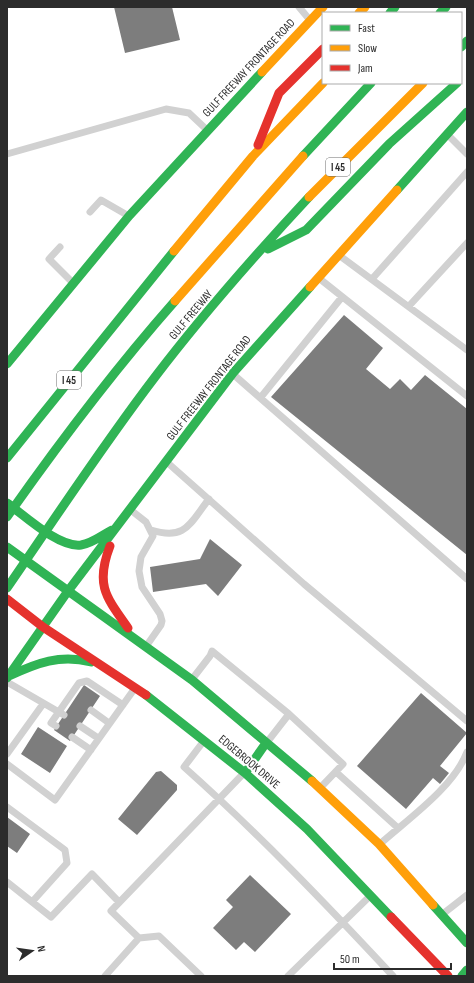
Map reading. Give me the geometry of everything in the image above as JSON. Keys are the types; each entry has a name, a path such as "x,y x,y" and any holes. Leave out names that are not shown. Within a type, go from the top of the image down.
{"main road":[{"name":"GULF FREEWAY FRONTAGE ROAD","path":"7,364 15,349 129,216 207,130 323,7"},
{"path":"253,156 279,93 322,50"},
{"name":"I 45","path":"10,455 126,308 253,156 322,84"},
{"name":"GULF FREEWAY","path":"7,517 41,469 153,326 336,119 370,84"},
{"name":"GULF FREEWAY","path":"7,588 155,377 256,255 314,190 422,84"},
{"path":"256,255 306,230 389,144 456,84"},
{"name":"GULF FREEWAY FRONTAGE ROAD","path":"7,679 68,591 131,510 233,373 338,254 467,112"},
{"path":"7,503 64,543 76,545 91,542 118,527"},
{"path":"118,527 101,572 102,582 104,590 111,603 136,640"},
{"path":"7,547 192,680 321,788 379,844 467,942"},
{"name":"EDGEBROOK DRIVE","path":"7,599 43,627 136,687 245,772 307,829 448,976"},
{"path":"7,679 32,665 56,658 76,658 103,666"},
{"path":"245,772 266,743"},
{"path":"462,976 467,970"}],"lane":[{"path":"299,7 310,20"},
{"path":"7,154 166,109 189,113 207,130"},
{"path":"447,134 467,154"},
{"path":"372,279 467,172"},
{"path":"90,212 101,200 129,216"},
{"path":"409,306 467,243"},
{"path":"60,247 50,259 73,283"},
{"path":"338,254 467,350"},
{"path":"318,278 467,396"},
{"path":"261,397 342,297"},
{"path":"233,373 467,579"},
{"path":"167,462 304,584 467,721"},
{"path":"151,530 165,534 175,534 185,529 209,499"},
{"path":"131,510 146,522 151,530 152,536 141,557 139,571 142,587 160,614 162,621 161,625 146,647"},
{"path":"192,680 212,651 288,714 344,764 321,788"},
{"path":"7,679 43,704 61,714"},
{"path":"56,726 51,723 61,714 72,697 79,682 87,681 123,705"},
{"path":"7,764 56,800 98,738 136,687"},
{"path":"7,754 43,704"},
{"path":"91,710 109,723"},
{"path":"266,743 288,714"},
{"path":"80,726 98,738"},
{"path":"72,737 91,750"},
{"path":"205,740 184,767 220,799 343,922 393,976"},
{"path":"379,844 447,786 463,765 467,752"},
{"path":"139,938 111,911 245,772"},
{"path":"336,772 398,828"},
{"path":"7,807 65,850 67,863 32,902"},
{"path":"7,882 51,917 92,874 119,902"},
{"path":"288,976 370,895"},
{"path":"442,915 467,895"},
{"path":"105,976 139,938 159,936 200,976"}],"building":[{"path":"114,7 172,7 180,40 125,53"},
{"path":"344,315 383,348 366,369 390,389 400,379 411,390 425,375 467,409 467,555 271,397"},
{"path":"210,539 242,565 218,596 206,584 153,592 150,567 200,559"},
{"path":"84,685 100,696 70,741 54,730"},
{"path":"421,693 467,733 440,766 449,773 440,784 433,778 406,809 357,766"},
{"path":"38,727 67,746 50,773 21,754"},
{"path":"161,771 177,785 177,790 137,835 118,819 156,772"},
{"path":"7,817 30,834 17,853 7,846"},
{"path":"250,875 291,914 255,952 244,942 236,950 213,928 233,907 226,900"}],"traffic: fast":[{"path":"391,12 395,7"},
{"path":"441,12 446,7"},
{"path":"462,46 467,41"},
{"path":"7,364 129,216 262,72"},
{"path":"303,156 370,84"},
{"path":"268,249 306,230 389,144 456,84"},
{"path":"397,190 467,112"},
{"path":"7,588 98,455 155,377 230,285 309,197"},
{"path":"7,458 174,251"},
{"path":"7,678 68,591 233,373 310,287"},
{"path":"7,517 88,407 175,301"},
{"path":"7,503 42,530 63,542 72,545 90,543 112,530"},
{"path":"7,547 192,680 312,781"},
{"path":"9,676 29,667 59,659 91,662"},
{"path":"146,695 245,773 307,829 391,917"},
{"path":"245,773 266,743"},
{"path":"433,905 467,943"},
{"path":"462,976 467,970"}],"traffic: slow":[{"path":"262,72 323,7"},
{"path":"360,12 365,7"},
{"path":"174,251 253,156 322,84"},
{"path":"309,197 422,84"},
{"path":"175,301 303,156"},
{"path":"310,287 397,190"},
{"path":"312,781 379,844 433,905"}],"traffic: jam":[{"path":"258,145 279,93 322,50"},
{"path":"110,546 103,571 103,581 109,599 128,628"},
{"path":"7,599 43,627 146,695"},
{"path":"391,917 448,976"}]}
